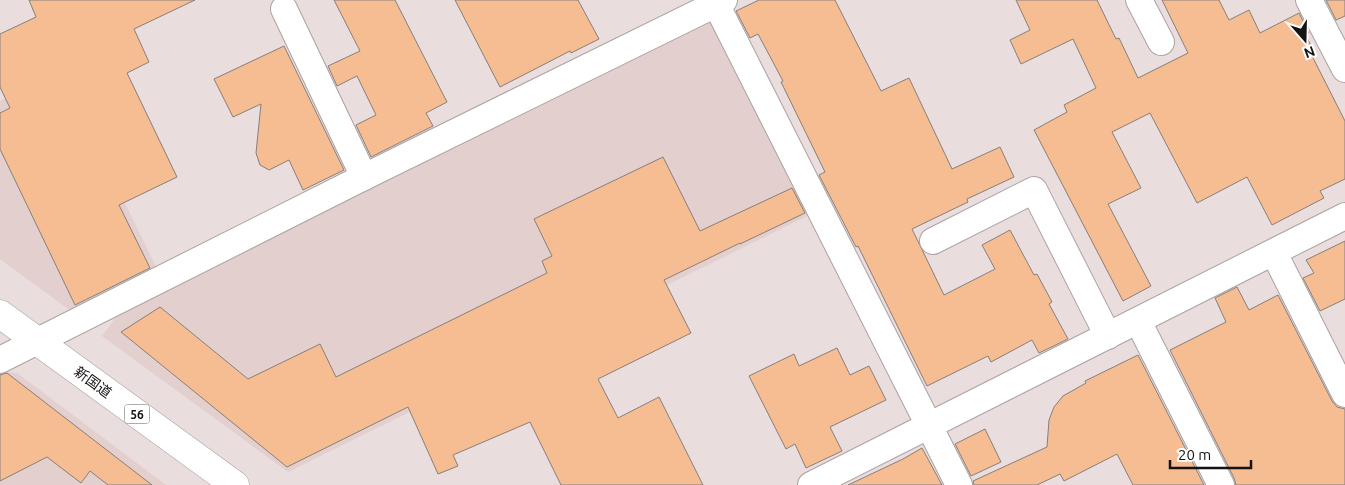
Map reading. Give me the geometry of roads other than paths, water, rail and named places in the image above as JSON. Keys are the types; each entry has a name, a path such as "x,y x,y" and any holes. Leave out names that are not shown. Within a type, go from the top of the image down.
{"main road":[{"name":"新国道","path":"0,314 236,485"}],"street":[{"path":"1139,0 1161,42"},
{"path":"1309,0 1345,69"},
{"path":"0,360 38,343 364,177 718,1 959,485"},
{"path":"284,9 364,177"},
{"path":"933,241 1034,190 1108,336"},
{"path":"811,485 1345,216"},
{"path":"1274,253 1345,394"},
{"path":"1138,321 1221,485"}]}
